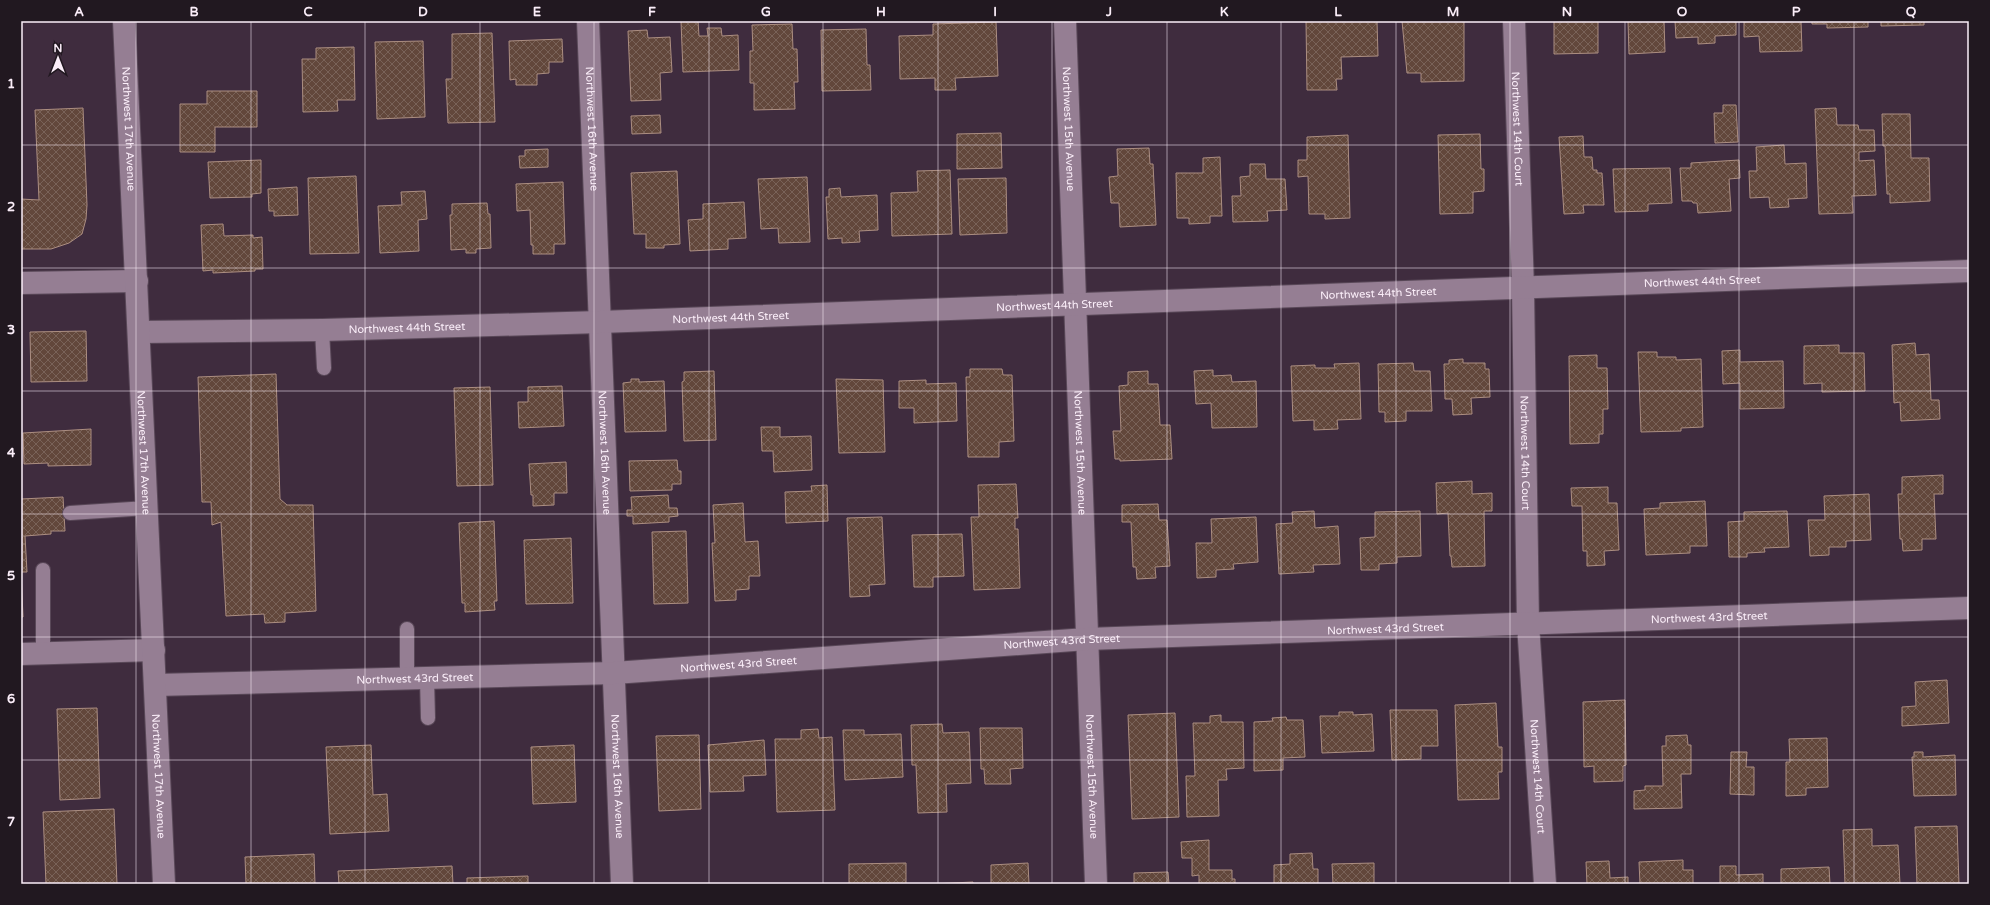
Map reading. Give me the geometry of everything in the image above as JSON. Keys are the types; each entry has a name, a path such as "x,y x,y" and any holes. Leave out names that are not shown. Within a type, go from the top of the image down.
{"street":[{"name":"Northwest 17th Avenue","path":"124,21 164,884"},
{"name":"Northwest 16th Avenue","path":"588,21 622,884"},
{"name":"Northwest 15th Avenue","path":"1065,21 1096,884"},
{"name":"Northwest 14th Court","path":"1514,21 1523,288 1528,624 1545,884"},
{"name":"Northwest 44th Street","path":"139,332 322,330 600,322 1075,303 1969,271"},
{"path":"21,283 137,281"},
{"name":"Northwest 43rd Street","path":"156,686 614,673 1087,639 1969,608"},
{"path":"21,654 154,650"}],"lane":[{"path":"322,330 324,368"},
{"path":"70,514 147,508"},
{"path":"43,570 43,653"},
{"path":"407,629 417,679 428,718"}],"building":[{"path":"681,21 698,21 699,36 708,36 707,28 721,28 722,36 738,35 739,70 683,72"},
{"path":"1306,21 1377,21 1378,56 1341,57 1342,79 1336,79 1337,90 1307,90"},
{"path":"1402,21 1464,21 1464,81 1421,82 1421,73 1407,73"},
{"path":"1554,21 1598,21 1598,53 1554,54"},
{"path":"1628,21 1664,21 1665,52 1629,54"},
{"path":"1675,21 1736,21 1736,35 1715,36 1715,43 1698,44 1698,37 1676,38"},
{"path":"1744,21 1801,21 1802,51 1760,52 1759,36 1744,37"},
{"path":"1812,21 1868,21 1868,27 1827,28 1827,24 1812,24"},
{"path":"1881,21 1924,21 1924,25 1881,26"},
{"path":"996,22 998,76 955,78 956,90 935,90 935,78 900,79 899,36 933,35 933,24"},
{"path":"792,24 793,49 797,49 798,82 794,82 795,109 754,110 754,83 750,83 750,51 753,51 752,25"},
{"path":"866,29 867,65 870,65 871,90 822,91 821,30"},
{"path":"647,30 648,38 670,37 672,72 660,73 661,100 631,101 628,31"},
{"path":"492,33 495,122 448,123 446,79 452,79 452,34"},
{"path":"562,39 563,62 549,62 549,73 537,74 537,85 516,85 516,79 510,80 509,41"},
{"path":"423,41 425,117 377,119 375,42"},
{"path":"354,47 355,100 337,100 338,111 303,112 302,59 316,59 316,48"},
{"path":"207,91 257,91 257,127 215,127 215,152 180,152 180,104 207,104"},
{"path":"1723,105 1736,105 1738,142 1715,143 1714,113 1723,113"},
{"path":"83,108 87,205 86,219 82,234 69,243 51,249 21,249 21,199 39,200 35,110"},
{"path":"1836,108 1837,125 1858,125 1859,130 1874,130 1875,151 1859,152 1859,161 1874,160 1876,195 1852,196 1853,213 1819,214 1815,109"},
{"path":"1882,114 1910,114 1911,158 1929,158 1930,201 1890,203 1890,194 1887,194"},
{"path":"660,115 661,133 632,134 631,116"},
{"path":"1001,133 1002,168 957,169 957,134"},
{"path":"1480,134 1481,169 1484,169 1484,191 1473,192 1473,213 1440,214 1438,135"},
{"path":"1348,135 1350,218 1325,219 1325,214 1309,214 1308,176 1298,177 1298,160 1307,160 1307,137"},
{"path":"1583,136 1584,157 1592,157 1593,170 1597,170 1597,173 1602,173 1604,205 1583,205 1584,213 1564,214 1559,137"},
{"path":"1784,145 1785,164 1806,163 1807,198 1788,199 1789,207 1770,208 1769,197 1750,198 1749,171 1757,171 1756,147"},
{"path":"1149,148 1150,164 1153,164 1156,225 1120,227 1119,203 1111,203 1109,177 1118,176 1117,149"},
{"path":"548,149 548,167 520,168 519,156 525,156 525,150"},
{"path":"1220,157 1222,216 1210,216 1210,223 1189,224 1189,218 1177,218 1176,173 1203,173 1203,158"},
{"path":"261,160 261,193 252,194 252,197 210,198 208,162"},
{"path":"1739,160 1740,178 1729,179 1731,211 1698,213 1697,203 1693,203 1692,201 1682,201 1680,168 1691,168 1691,163"},
{"path":"1250,164 1265,164 1266,179 1285,179 1287,210 1267,211 1268,221 1233,222 1232,196 1241,196 1240,177 1250,176"},
{"path":"1670,168 1672,203 1648,204 1648,211 1615,212 1613,169"},
{"path":"950,170 952,234 892,236 891,193 918,192 917,171"},
{"path":"677,171 680,244 664,245 664,248 646,248 646,234 634,234 631,173"},
{"path":"356,176 359,253 310,254 308,178"},
{"path":"807,177 810,242 779,243 778,228 761,229 758,179"},
{"path":"1006,178 1007,233 960,235 958,179"},
{"path":"563,182 565,244 554,244 554,254 533,254 533,245 531,245 530,210 517,211 516,184"},
{"path":"297,187 298,215 274,216 274,211 269,211 268,189"},
{"path":"840,188 841,197 877,195 878,230 859,231 860,242 842,243 842,238 828,239 826,197 829,197 829,189"},
{"path":"425,191 427,219 418,220 419,251 380,253 378,206 402,205 401,192"},
{"path":"744,202 746,238 728,239 728,249 690,251 688,220 703,219 703,204"},
{"path":"487,203 488,214 490,214 491,248 476,249 476,253 466,253 466,249 451,250 450,215 452,215 452,204"},
{"path":"223,224 224,236 253,235 253,238 262,237 263,269 255,269 255,271 213,273 213,270 203,271 201,225"},
{"path":"86,331 87,381 31,382 30,332"},
{"path":"1915,343 1916,355 1929,354 1931,400 1939,400 1940,419 1901,421 1900,402 1894,403 1892,345"},
{"path":"1839,345 1839,353 1864,353 1865,391 1822,392 1822,383 1804,384 1804,346"},
{"path":"1740,350 1740,362 1783,361 1784,408 1740,409 1740,383 1723,384 1722,351"},
{"path":"1638,352 1657,352 1657,357 1676,357 1676,360 1701,359 1703,427 1681,428 1681,431 1641,432"},
{"path":"1597,355 1597,368 1607,368 1608,409 1603,409 1603,434 1599,434 1599,443 1570,444 1569,356"},
{"path":"1463,359 1463,363 1485,363 1485,369 1489,369 1490,397 1471,398 1472,414 1453,415 1452,399 1445,399 1444,364 1449,364 1449,360"},
{"path":"1359,363 1361,419 1337,420 1338,429 1314,430 1314,420 1293,421 1291,366 1315,365 1315,368 1335,368 1334,364"},
{"path":"1413,363 1414,371 1430,371 1432,411 1406,411 1406,421 1385,422 1385,412 1379,412 1378,364"},
{"path":"970,369 1002,369 1003,375 1012,375 1014,441 999,442 999,457 968,457 966,377 970,377"},
{"path":"1213,370 1213,376 1231,375 1232,382 1256,381 1257,427 1212,428 1211,403 1196,404 1194,371"},
{"path":"714,371 716,440 684,441 682,382 684,381 684,372"},
{"path":"1148,371 1148,384 1158,384 1160,425 1170,425 1172,459 1120,461 1120,459 1115,459 1113,431 1121,431 1119,386 1128,385 1128,372"},
{"path":"276,374 280,499 287,505 313,505 316,611 285,613 285,622 265,623 264,614 226,616 221,522 212,525 211,502 202,502 198,377"},
{"path":"631,379 639,379 639,382 664,381 666,431 625,432 623,383 631,382"},
{"path":"836,379 883,380 885,452 839,453"},
{"path":"926,380 926,384 956,383 957,421 914,423 914,408 899,408 899,381"},
{"path":"562,386 564,426 519,428 518,402 528,402 528,387"},
{"path":"490,387 493,485 457,486 454,388"},
{"path":"761,427 780,427 780,437 811,436 812,470 774,472 773,451 762,451"},
{"path":"91,429 91,465 48,466 48,463 24,464 23,433"},
{"path":"677,460 678,471 681,471 681,484 672,484 672,490 630,491 629,461"},
{"path":"566,462 567,493 554,493 554,505 533,506 529,464"},
{"path":"1943,475 1943,494 1934,494 1936,539 1922,539 1922,550 1903,551 1902,539 1900,539 1898,494 1902,494 1902,477"},
{"path":"1472,481 1472,494 1492,493 1492,511 1484,511 1485,566 1452,567 1448,513 1437,514 1436,483"},
{"path":"1016,484 1018,518 1015,518 1015,529 1018,529 1020,588 974,590 971,517 979,517 978,485"},
{"path":"827,485 828,521 786,523 785,492 812,491 811,486"},
{"path":"1608,487 1608,503 1617,503 1619,550 1604,551 1605,565 1587,566 1587,551 1583,551 1582,506 1572,506 1571,488"},
{"path":"1869,494 1871,540 1846,541 1846,547 1829,547 1829,555 1810,556 1808,520 1825,520 1824,496"},
{"path":"668,495 669,508 677,508 678,516 669,517 669,522 633,524 633,516 627,516 627,510 632,510 631,497"},
{"path":"63,497 65,531 51,531 51,534 25,536 27,572 21,572 21,499"},
{"path":"1705,501 1707,546 1690,546 1690,553 1646,555 1644,509 1660,508 1660,503"},
{"path":"743,503 745,542 758,541 760,576 749,576 749,589 736,590 736,600 715,601 712,543 715,543 713,505"},
{"path":"1158,504 1159,520 1167,520 1170,566 1155,567 1156,578 1137,579 1136,567 1133,567 1131,522 1122,522 1122,505"},
{"path":"1314,511 1315,528 1338,526 1340,564 1313,565 1314,572 1279,574 1276,524 1293,523 1292,512"},
{"path":"1420,511 1421,556 1397,557 1397,563 1379,564 1379,570 1361,570 1360,538 1375,537 1375,512"},
{"path":"1787,511 1789,547 1764,548 1765,552 1747,553 1747,557 1729,557 1728,522 1744,521 1744,512"},
{"path":"882,517 885,584 869,585 870,596 850,597 847,518"},
{"path":"1256,517 1258,562 1233,564 1234,569 1216,570 1216,577 1197,578 1196,543 1212,543 1211,519"},
{"path":"494,521 497,601 494,601 495,610 465,612 465,603 462,603 459,523"},
{"path":"686,531 688,603 654,604 652,532"},
{"path":"962,534 964,576 933,577 933,587 914,587 912,535"},
{"path":"571,538 573,603 526,604 524,540"},
{"path":"21,572 23,617 21,617"},
{"path":"1947,680 1949,723 1902,726 1902,707 1916,706 1915,682"},
{"path":"1625,700 1626,765 1623,766 1623,781 1594,782 1594,766 1584,767 1583,702"},
{"path":"1496,703 1498,747 1502,747 1502,772 1498,772 1499,799 1458,800 1455,705"},
{"path":"97,708 100,798 60,800 57,709"},
{"path":"1390,710 1437,710 1438,746 1421,746 1421,759 1392,760"},
{"path":"1339,712 1353,712 1353,715 1372,714 1374,751 1322,753 1320,716 1339,716"},
{"path":"1175,713 1179,817 1132,819 1128,715"},
{"path":"1221,715 1221,722 1243,722 1244,768 1226,769 1227,780 1218,780 1219,816 1187,817 1186,776 1195,776 1193,723 1210,723 1210,716"},
{"path":"1286,717 1287,720 1303,720 1305,757 1283,758 1283,770 1254,771 1254,722 1273,721 1272,718"},
{"path":"942,724 943,733 969,732 971,783 946,784 947,812 918,813 916,765 912,765 911,725"},
{"path":"980,728 1022,728 1023,768 1010,769 1011,784 985,784 984,769 981,769"},
{"path":"818,729 819,738 832,737 835,810 777,812 775,739 801,739 801,730"},
{"path":"843,730 864,730 864,735 901,734 903,777 845,780"},
{"path":"699,735 701,809 659,811 656,736"},
{"path":"1687,735 1688,745 1691,745 1691,774 1681,774 1682,808 1634,809 1634,791 1645,790 1645,786 1663,786 1662,746 1666,746 1666,736"},
{"path":"1827,738 1828,787 1806,788 1806,795 1786,796 1786,762 1790,762 1789,739"},
{"path":"764,740 766,775 743,776 744,791 710,792 708,745"},
{"path":"371,745 373,795 387,794 389,831 330,834 326,747"},
{"path":"574,745 576,802 533,804 531,747"},
{"path":"1731,752 1747,752 1746,767 1754,767 1754,795 1730,794"},
{"path":"1914,752 1923,752 1923,757 1955,755 1956,795 1914,796 1912,757 1914,757"},
{"path":"114,809 117,884 46,884 43,812"},
{"path":"1957,826 1959,884 1917,884 1915,827"},
{"path":"1872,829 1872,846 1898,845 1900,884 1845,884 1843,830"},
{"path":"1209,840 1209,870 1232,870 1232,879 1235,879 1235,884 1199,884 1199,875 1192,876 1192,858 1182,858 1181,842"},
{"path":"1312,853 1313,869 1318,869 1318,884 1274,884 1274,865 1290,864 1290,854"},
{"path":"314,854 315,884 246,884 245,857"},
{"path":"1683,860 1683,870 1693,870 1693,884 1640,884 1639,862"},
{"path":"1609,861 1610,878 1628,877 1628,884 1587,884 1586,862"},
{"path":"906,863 906,884 849,884 849,864"},
{"path":"1028,863 1029,884 991,884 991,865"},
{"path":"1374,863 1374,884 1333,884 1332,864"},
{"path":"452,866 453,884 339,884 338,871"},
{"path":"1720,866 1736,866 1736,875 1763,874 1763,884 1720,884"},
{"path":"1829,867 1830,884 1781,884 1781,869"},
{"path":"1168,872 1169,884 1134,884 1134,873"},
{"path":"528,876 528,884 467,884 467,878"},
{"path":"973,882 973,884 932,884"}]}
